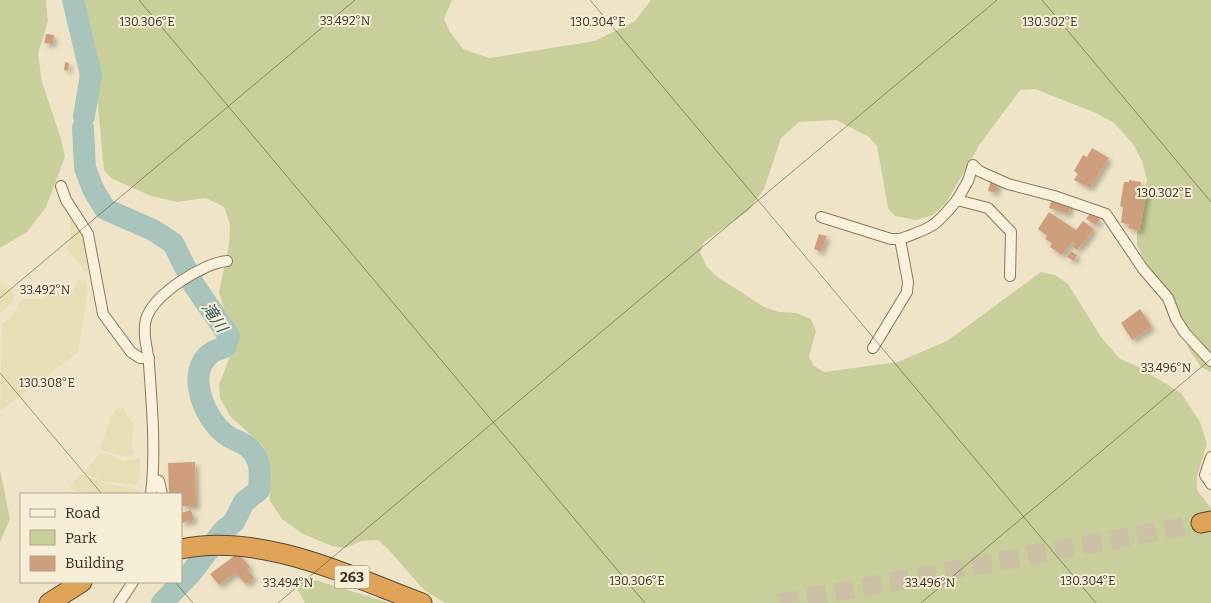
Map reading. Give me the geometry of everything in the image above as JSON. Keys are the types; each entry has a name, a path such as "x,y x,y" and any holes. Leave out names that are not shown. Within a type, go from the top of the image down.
{"highway":[{"name":"263","path":"182,548 247,546 280,553 422,603"},
{"path":"49,603 80,583"}],"street":[{"path":"821,217 891,239 900,239 928,230 938,223 957,200 968,181 974,165 979,171 1008,184 1054,196 1106,214 1168,298 1176,319 1185,333 1211,361"},
{"path":"61,186 66,200 88,234 103,314 131,352 140,358 149,358"},
{"path":"957,200 988,208 1011,232 1010,276"},
{"path":"873,348 907,292 908,282 900,239"},
{"path":"151,493 154,447 149,358 144,332 147,317 160,299 178,284 215,262 227,261"},
{"path":"1211,457 1208,459 1205,475 1211,484"},
{"path":"153,479 159,481 162,493"},
{"path":"118,603 132,583"}],"shaded area":[{"path":"69,213 81,231 85,244 88,273 84,271 67,248 71,236"},
{"path":"79,279 86,281 88,289 78,352 0,411 2,324 13,315 22,299 41,299 59,293 73,292"},
{"path":"3,282 14,295 13,302 0,313 0,283"},
{"path":"118,407 123,408 133,425 132,445 134,454 128,457 100,450 111,417"},
{"path":"104,453 124,461 140,458 139,482 136,485 102,481 84,473 99,454"},
{"path":"81,474 107,484 138,489 139,493 85,493 69,487"}],"green space":[{"path":"0,0 46,0 48,21 38,54 42,82 65,157 46,207 27,232 0,248"},
{"path":"79,0 452,0 444,19 450,32 463,49 489,58 595,41 635,21 651,0 1211,0 1211,372 1201,367 1190,351 1137,245 1137,226 1147,180 1142,161 1133,144 1114,123 1096,113 1035,89 1020,90 980,144 946,203 933,215 916,220 895,216 888,208 877,146 869,137 836,120 799,122 781,138 764,189 748,211 704,242 700,253 707,267 716,276 764,307 779,312 796,313 811,319 816,331 809,356 813,365 824,372 898,362 947,341 1041,272 1055,275 1068,284 1101,337 1120,359 1137,366 1181,393 1200,422 1207,443 1197,477 1197,490 1211,508 1211,603 445,603 423,589 378,540 361,541 345,548 332,546 303,534 282,519 270,501 269,460 263,446 230,416 220,398 219,385 230,356 233,339 219,292 229,245 230,224 224,207 206,198 177,202 151,196 111,178 104,170 92,43"},
{"path":"0,470 10,519 0,542"},
{"path":"294,576 302,576 390,603 305,603 293,581"}],"building":[{"path":"46,34 54,35 53,44 44,43"},
{"path":"65,62 69,63 68,71 64,70"},
{"path":"1092,148 1109,158 1090,188 1074,180 1078,174 1074,171 1083,155 1087,157"},
{"path":"991,180 998,181 996,193 988,191"},
{"path":"1129,180 1141,182 1140,188 1147,189 1140,231 1128,228 1129,224 1121,223 1123,207 1120,206 1124,182 1129,182"},
{"path":"1053,196 1072,202 1068,214 1049,208"},
{"path":"1049,212 1076,230 1083,221 1094,229 1082,246 1077,250 1073,247 1075,244 1072,242 1062,255 1050,247 1052,243 1045,239 1047,236 1038,229"},
{"path":"1090,213 1100,219 1096,225 1086,219"},
{"path":"819,234 827,236 821,252 814,249"},
{"path":"1071,251 1077,255 1074,261 1067,257"},
{"path":"1140,309 1152,327 1132,340 1121,323"},
{"path":"195,462 196,506 182,506 182,493 169,493 168,463"},
{"path":"191,510 194,520 182,523 182,513"},
{"path":"238,553 250,567 247,569 254,578 246,584 235,573 219,585 210,574"}],"waterway":[{"name":"滝川","path":"73,0 91,75 84,116"},
{"name":"滝川","path":"83,128 85,168 93,189 105,209 153,230 173,243 194,285 229,336 225,347 212,352 203,361 199,371 200,395 204,406 217,427 228,436 248,447 255,454 259,464 259,490 244,502 234,522 223,531 182,582"},
{"name":"滝川","path":"162,603 181,583"}],"tunnel":[{"path":"780,603 1201,523"}]}
